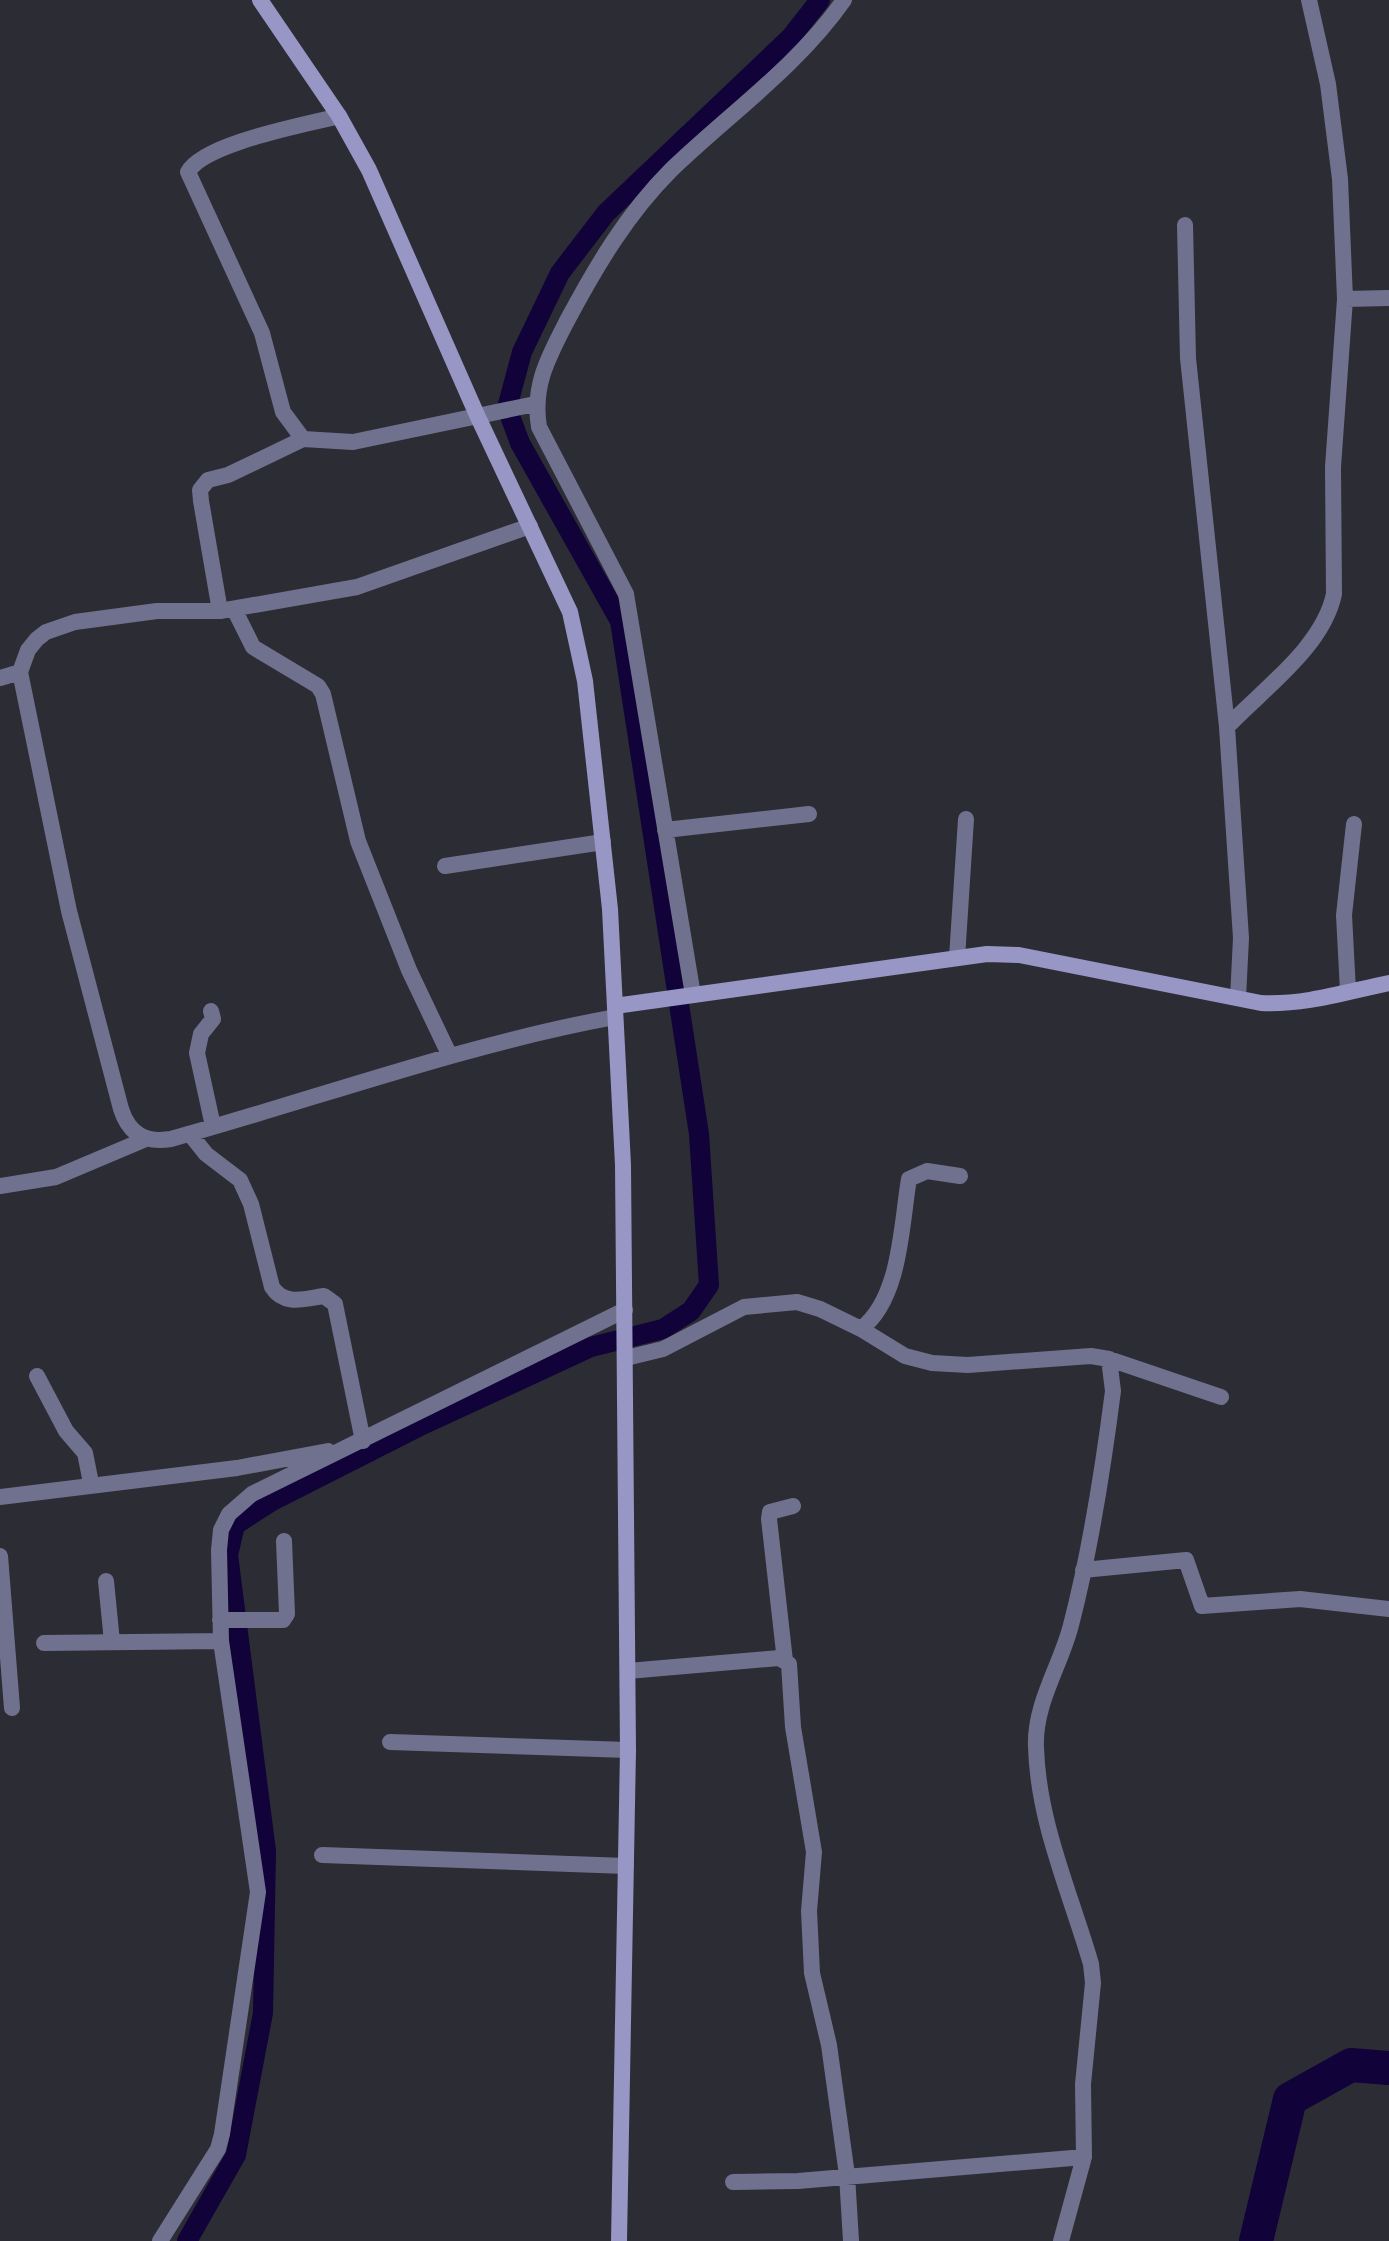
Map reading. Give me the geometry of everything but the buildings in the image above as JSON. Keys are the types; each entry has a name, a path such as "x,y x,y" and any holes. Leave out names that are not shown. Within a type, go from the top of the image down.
{"main road":[{"path":"260,0 339,116 369,170 485,413 530,526 570,612 585,681 603,842 615,1012 626,1352 628,1750 619,2241"},
{"path":"615,1012 679,997 957,958 1019,955 1238,998 1290,1004 1389,983"}],"street":[{"path":"679,997 665,830 626,594 552,456 529,406 543,367 598,264 630,216 672,170 804,50 844,0"},
{"path":"1227,727 1297,656 1331,611 1335,570 1333,467 1345,299 1340,179 1328,84 1309,0"},
{"path":"303,439 283,412 262,333 188,172 193,162 214,151 339,116"},
{"path":"1185,225 1188,358 1227,727 1241,938 1238,998"},
{"path":"1345,299 1389,298"},
{"path":"449,1054 406,965 358,841 323,694 318,686 253,647 227,610 200,490 208,480 228,475 303,439 353,442 529,406"},
{"path":"530,526 372,583 227,610 157,611 57,627 37,639 22,661 20,672 69,911 121,1109 134,1133 158,1141 190,1134 449,1054 615,1012"},
{"path":"0,678 20,672"},
{"path":"665,830 809,814"},
{"path":"957,958 966,819"},
{"path":"1348,991 1344,915 1354,824"},
{"path":"445,866 603,842"},
{"path":"211,1011 213,1019 201,1034 197,1053 213,1126"},
{"path":"190,1134 206,1154 240,1180 278,1296 284,1300 324,1296 335,1304 356,1444"},
{"path":"0,1186 56,1177 146,1139"},
{"path":"861,1329 873,1320 892,1280 909,1179 927,1171 960,1176"},
{"path":"626,1352 663,1349 744,1307 767,1302 797,1302 820,1309 861,1329 905,1356 932,1363 968,1365 1091,1356 1109,1359 1221,1397"},
{"path":"160,2241 218,2149 231,2091 239,2006 256,1919 256,1867 221,1641 230,1621 221,1530 229,1514 252,1494 625,1316"},
{"path":"1061,2241 1084,2157 1083,2084 1092,1974 1049,1832 1036,1744 1043,1704 1062,1655 1083,1570 1113,1391 1109,1359"},
{"path":"37,1376 66,1431 85,1453 91,1483"},
{"path":"0,1497 91,1483 237,1468 356,1444"},
{"path":"237,1468 252,1494"},
{"path":"793,1506 770,1512 769,1519 775,1659 792,1677 793,1727 814,1852 809,1911 812,1973 829,2045 847,2175 851,2241"},
{"path":"230,1621 278,1622 287,1614 284,1541"},
{"path":"0,1556 12,1708"},
{"path":"1083,1570 1186,1560 1202,1606 1300,1599 1389,1609"},
{"path":"106,1581 112,1642"},
{"path":"44,1643 221,1641"},
{"path":"628,1671 775,1659"},
{"path":"390,1742 628,1750"},
{"path":"322,1855 626,1866"},
{"path":"733,2182 798,2181 1084,2157"}],"waterway":[{"path":"187,2241 236,2155 263,2013 266,1851 228,1555 235,1525 272,1501 418,1427 591,1347 663,1329 691,1311 709,1285 699,1134 620,621 520,443 507,408 522,352 560,273 606,213 791,37 820,0"},
{"path":"1256,2241 1290,2099 1351,2065 1389,2068"}]}
